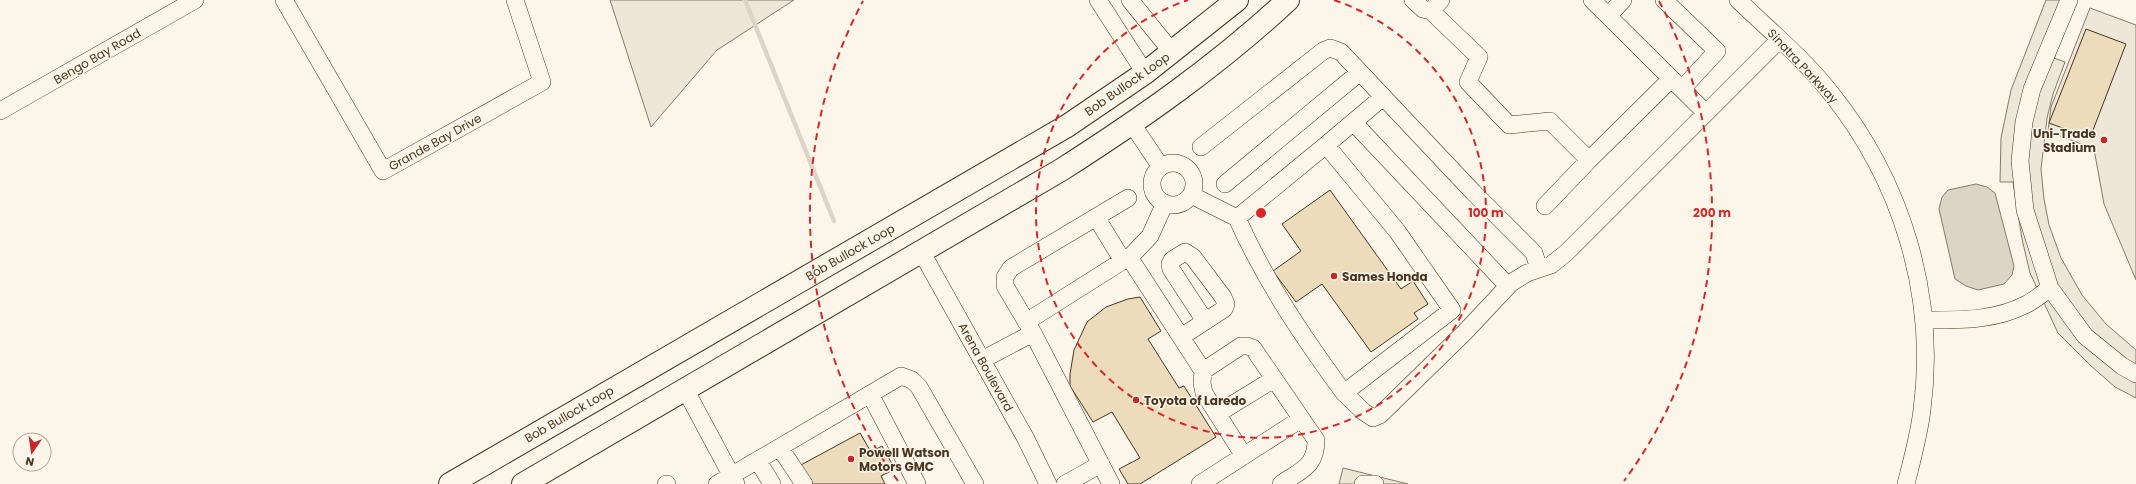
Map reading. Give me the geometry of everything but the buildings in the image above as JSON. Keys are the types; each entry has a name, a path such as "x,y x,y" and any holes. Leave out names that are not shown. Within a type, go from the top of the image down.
{"highway":[{"name":"Bob Bullock Loop","path":"450,484 1067,126 1145,73 1237,0"},
{"path":"523,484 1060,170 1132,124 1198,77 1288,0"}],"street":[{"name":"Bengo Bay Road","path":"0,111 195,0"},
{"name":"Grande Bay Drive","path":"284,0 383,171 542,82 515,0"},
{"path":"1098,0 1145,73"},
{"path":"1130,0 1172,52"},
{"path":"1413,0 1423,9 1436,5 1479,57 1468,82 1509,125 1550,121 1589,160"},
{"path":"1592,0 1706,113"},
{"path":"1608,16 1623,0"},
{"path":"1545,206 1589,160 1676,84 1717,51 1664,0"},
{"name":"Sinatra Parkway","path":"1738,0 1829,91 1861,135 1881,170 1897,204 1918,274 1924,320 1925,370 1922,410 1906,484"},
{"path":"2069,0 2032,89 2024,122 2020,161 2025,210 2050,288 2085,336 2122,366 2136,374"},
{"path":"1191,195 1237,218 1253,252 1298,330 1344,393 1364,412 1373,418 1380,415 1472,326 1508,286 1527,273 1551,265 1566,253 1779,40"},
{"path":"1201,147 1323,51 1330,48 1341,52 1473,192 1534,253 1539,269"},
{"path":"1225,184 1360,72"},
{"path":"1237,218 1383,97"},
{"path":"1353,122 1508,286"},
{"path":"1132,124 1162,167"},
{"path":"1326,145 1397,231 1452,310 1472,326"},
{"path":"1174,163 1186,168 1194,179 1194,186 1191,195 1182,203 1175,205 1165,203 1156,197 1152,184 1154,178 1162,167 1174,163"},
{"path":"1112,484 1030,328 1005,286 1005,277 1011,268 1128,198"},
{"path":"982,360 1030,328 1126,259 1150,236 1165,203"},
{"path":"1096,217 1181,337 1203,371 1202,383 1204,394 1244,456"},
{"name":"Arena Boulevard","path":"921,251 1026,439 1048,484"},
{"path":"1924,320 1968,320 1998,315 2027,304 2050,288"},
{"path":"1344,393 1452,310"},
{"path":"1181,337 1205,321"},
{"path":"1203,371 1241,346 1252,348 1316,440 1316,452 1312,463 1280,484"},
{"path":"684,389 728,481 758,461 901,376 912,380 919,387 975,484"},
{"path":"1218,414 1274,379"},
{"path":"870,394 918,484"},
{"path":"1200,484 1301,419"},
{"path":"780,448 801,482"},
{"path":"758,461 772,484"},
{"path":"1065,484 1101,464"},
{"path":"1363,484 1375,484"}],"shaded area":[{"path":"610,0 794,0 717,50 651,127"},
{"path":"2046,0 2077,0 2054,58 2065,62 2053,94 2047,118 2041,169 2044,199 2049,225 2061,258 2082,295 2106,324 2136,350 2136,398 2115,387 2090,365 2058,333 2030,273 2022,239 2013,182 2000,182 2001,138 2011,90"},
{"name":"Uni-Trade Stadium","path":"2090,8 2136,25 2136,280 2104,204 2094,149 2048,131 2051,107"},
{"path":"1976,184 1987,187 1995,193 2014,266 2012,275 2004,284 1978,290 1966,286 1955,279 1939,209 1942,197 1948,190"},
{"path":"1343,468 1408,484 1339,484"}],"waterway":[{"path":"745,0 834,221"}],"place":[{"name":"Uni-Trade Stadium","path":"2104,140"},
{"name":"Sames Honda","path":"1334,276"},
{"name":"Toyota of Laredo","path":"1136,400"},
{"name":"Powell Watson Motors GMC","path":"851,459"}]}
